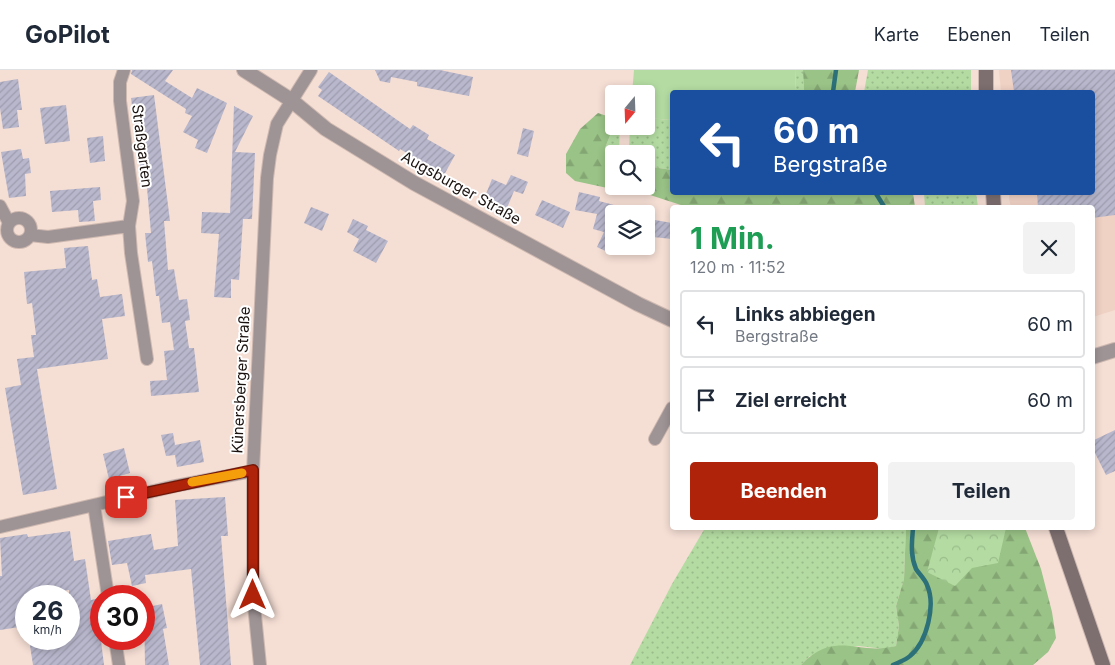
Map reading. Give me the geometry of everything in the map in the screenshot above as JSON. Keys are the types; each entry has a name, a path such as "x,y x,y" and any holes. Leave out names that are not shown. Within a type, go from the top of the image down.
{"main road":[{"path":"986,70 986,90"},
{"path":"1057,530 1103,665"}],"street":[{"name":"Straßgarten","path":"124,70 120,82 120,101 133,201 129,226 132,262 147,359"},
{"name":"Augsburger Straße","path":"244,70 291,100 326,129 414,182 638,304 670,319"},
{"name":"Künersberger Straße","path":"260,665 253,595 253,470 268,178 270,155 277,124 311,70"},
{"path":"0,206 9,223 20,217 27,220 31,227 30,235 48,237 129,226"},
{"path":"1095,356 1115,350"},
{"path":"655,439 670,412"},
{"path":"0,527 253,470"},
{"path":"94,505 106,585"},
{"path":"117,650 119,665"}],"shaded area":[{"path":"999,70 1115,70 1115,310 1095,316 1095,205 1010,205 1009,199 1009,195 1095,195 1095,90 1001,90"}],"green space":[{"path":"634,70 796,70 795,90 670,90 670,120 655,119 655,85 633,85"},
{"path":"796,70 803,70 804,90 795,90"},
{"path":"803,70 859,70 855,90 804,90"},
{"path":"868,70 971,70 971,90 864,90"},
{"path":"598,113 605,115 605,135 610,135 605,145 605,187 575,181 566,173 566,154 580,129"},
{"path":"655,119 670,120 670,170 655,167 655,145 629,145 630,135 655,135"},
{"path":"610,135 620,135 619,145 606,145"},
{"path":"655,167 670,170 670,195 913,195 915,205 681,205 650,195 655,195"},
{"path":"924,195 976,195 978,205 925,205"},
{"path":"704,530 906,530 904,579 896,606 899,626 896,646 884,649 858,646 810,656 801,665 630,665 672,584"},
{"path":"906,530 1026,530 1041,569 1052,612 1056,638 1048,652 1033,665 801,665 825,648 836,646 882,648 896,646 899,626 896,606 904,579"},
{"path":"938,530 1006,530 998,563 972,568 955,586 927,572"}],"building":[{"path":"132,70 173,70 165,81 192,98 197,88 227,103 207,153 195,148 198,140 183,132 192,116 185,113 186,109 131,74"},
{"path":"375,70 440,70 473,77 469,96 417,86 417,82 391,77 390,83 380,81"},
{"path":"1011,70 1115,70 1115,215 1095,218 1095,205 1038,205 1037,195 1095,195 1095,90 1014,90"},
{"path":"329,72 410,129 413,125 429,135 427,139 455,155 444,175 400,149 399,151 318,96 322,90 318,87"},
{"path":"18,79 22,110 17,110 19,127 3,129 0,108 0,82"},
{"path":"154,95 170,221 164,221 168,270 174,269 179,300 187,299 190,320 185,321 189,348 194,348 199,392 151,396 150,381 167,380 164,351 174,350 170,322 162,323 159,296 156,296 152,261 148,262 145,233 151,233 147,188 143,188 131,98"},
{"path":"66,105 70,141 45,144 40,108"},
{"path":"234,106 253,116 235,152 255,153 252,219 243,219 239,280 231,279 231,298 214,297 219,234 201,233 202,212 230,213"},
{"path":"523,128 534,131 528,157 517,154"},
{"path":"103,136 105,161 90,163 87,138"},
{"path":"21,149 23,159 29,158 31,173 25,174 26,196 9,198 1,152"},
{"path":"511,175 528,182 523,194 514,191 507,208 484,199 492,179 506,185"},
{"path":"100,187 101,200 93,201 95,221 79,222 78,210 52,212 50,191"},
{"path":"579,192 600,197 599,201 614,205 605,205 605,251 597,247 604,232 593,229 597,214 575,210"},
{"path":"542,200 570,212 563,228 535,215"},
{"path":"311,207 329,214 322,231 304,223"},
{"path":"353,219 368,226 366,230 388,241 376,263 353,251 359,239 347,232"},
{"path":"655,220 670,223 670,239 655,237"},
{"path":"88,246 92,280 97,279 100,297 122,294 125,316 102,319 108,359 37,369 57,489 23,495 5,388 21,385 17,359 34,357 31,335 36,335 32,303 27,304 24,272 66,268 64,248"},
{"path":"1115,430 1115,471 1106,475 1095,453 1095,440"},
{"path":"173,433 175,445 200,440 204,462 177,467 175,455 166,456 161,435"},
{"path":"124,448 130,473 109,479 103,454"},
{"path":"225,497 228,536 221,536 231,665 200,665 191,569 145,575 146,583 132,585 127,563 112,565 108,541 151,534 154,550 178,546 175,500"},
{"path":"70,531 74,561 85,559 90,593 90,650 102,650 104,665 33,665 31,650 80,650 80,585 15,585 15,628 0,630 0,576 2,576 0,538 27,534 28,537"},
{"path":"162,604 167,628 163,629 169,665 145,665 145,650 155,650 155,606"}],"waterway":[{"path":"833,90 836,70"},
{"path":"877,195 883,205"},
{"path":"893,665 906,659 916,650 925,633 930,613 930,593 925,581 916,569 913,559 913,530"}],"slow traffic":[{"path":"192,482 242,473"}],"route":[{"path":"126,497 253,470 253,595"}]}
